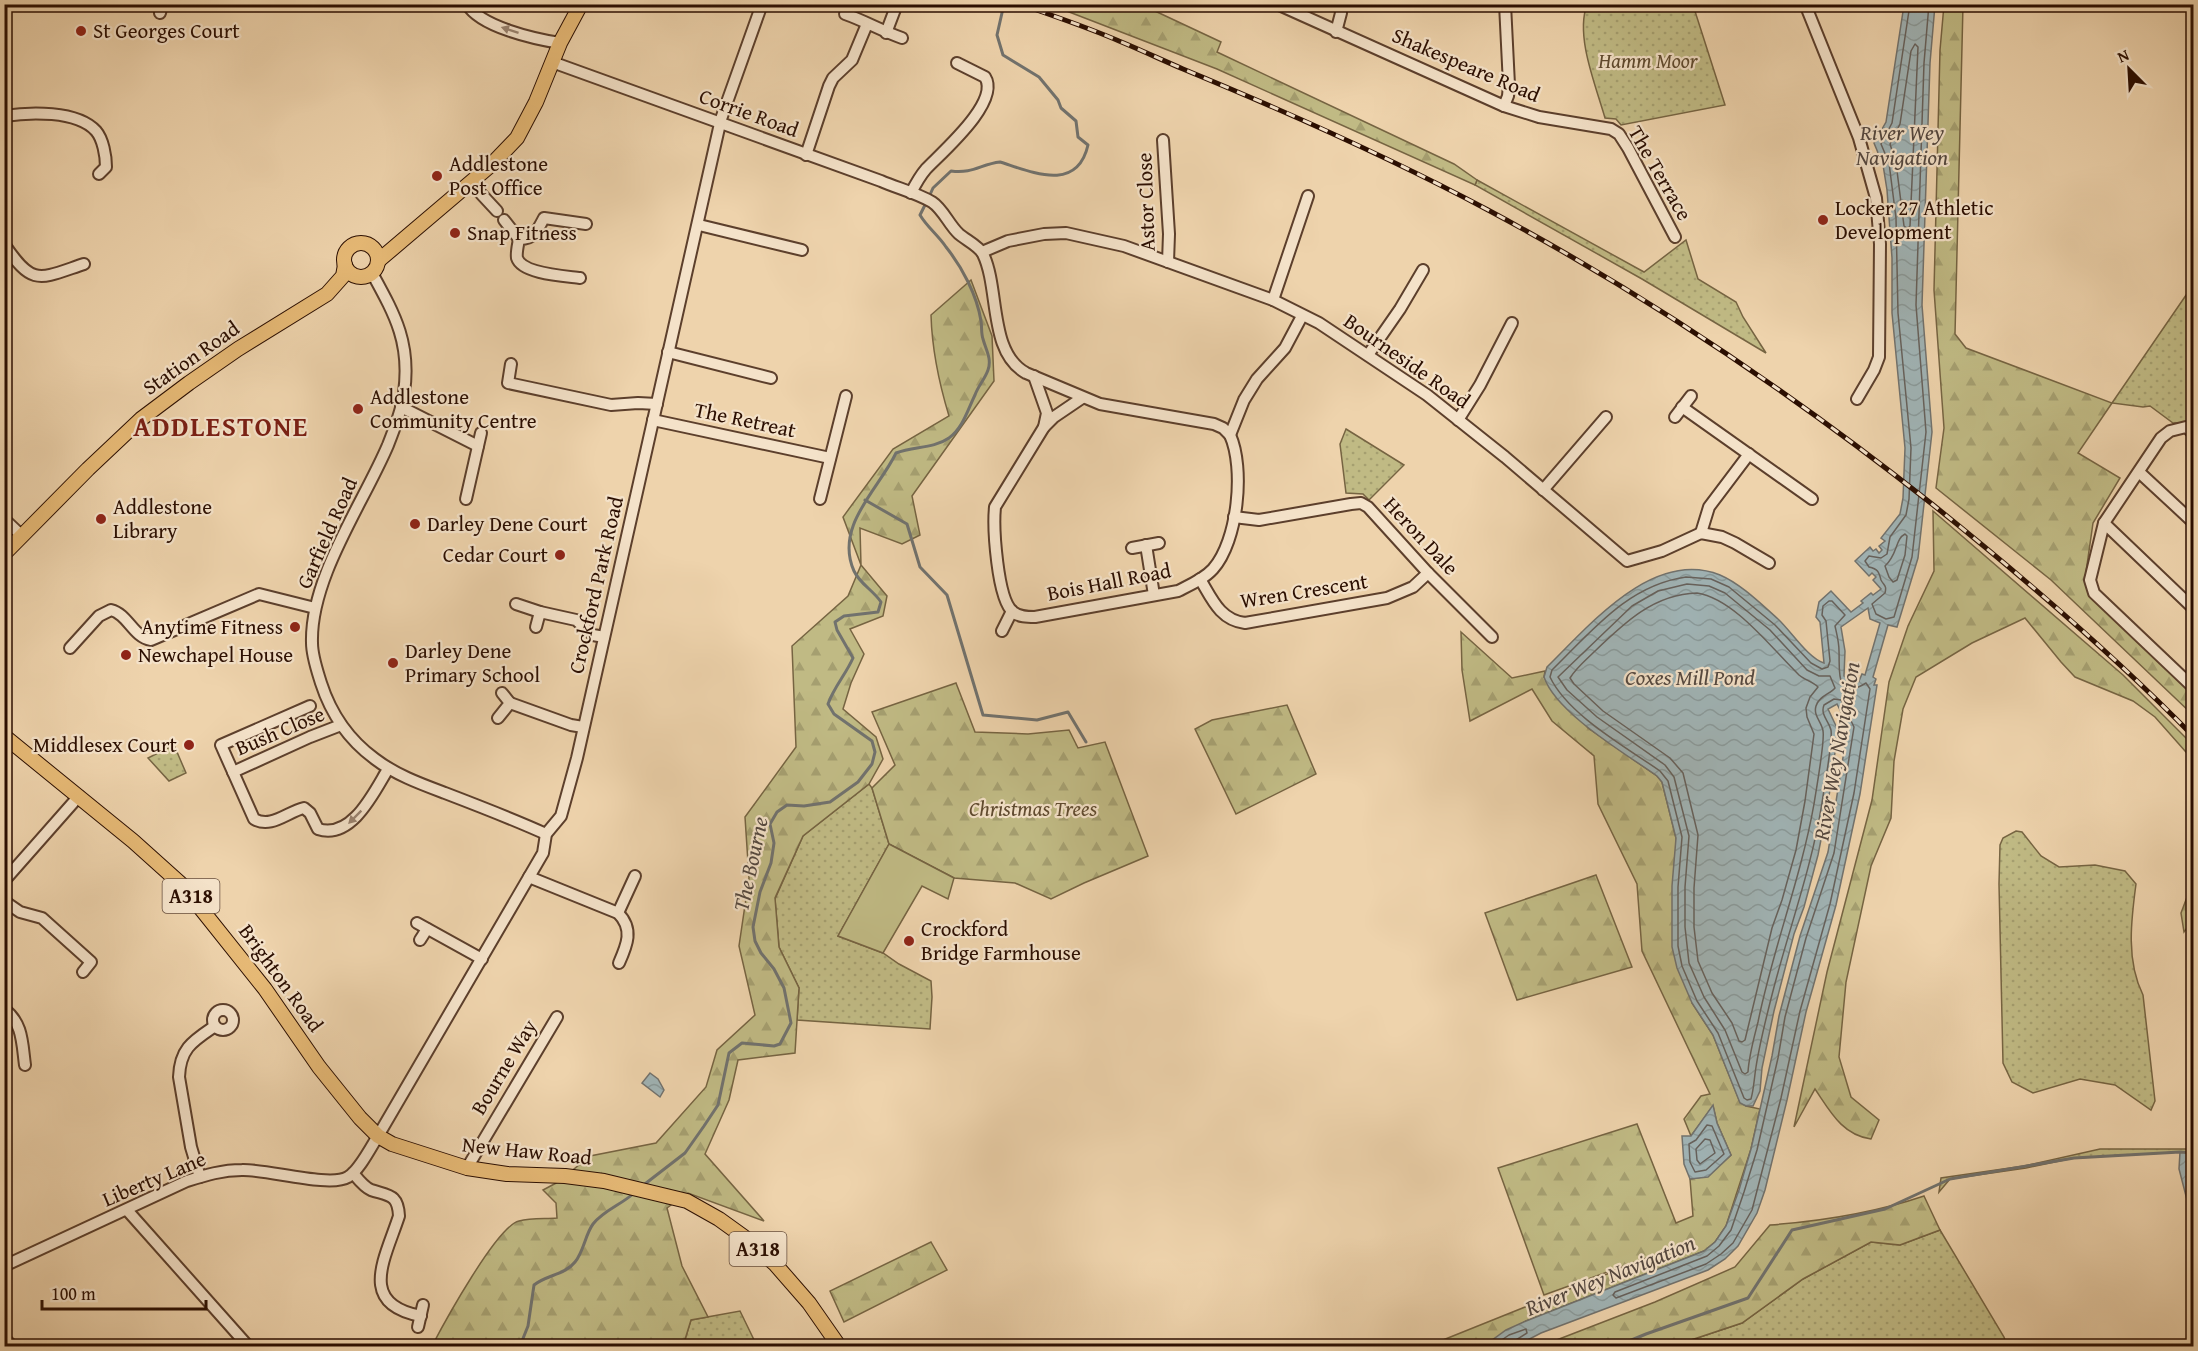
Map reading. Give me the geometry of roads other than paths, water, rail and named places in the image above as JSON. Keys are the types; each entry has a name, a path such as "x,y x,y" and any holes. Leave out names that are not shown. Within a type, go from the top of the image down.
{"main road":[{"path":"375,267 378,255 373,247 363,242 352,245 345,253 349,270 365,277 375,267 404,238 506,152 517,138 536,102 560,43 581,4"},
{"path":"373,247 404,238"},
{"name":"Station Road","path":"4,554 88,469 155,408 238,349 327,294 349,270"},
{"name":"Brighton Road","path":"4,736 134,841 182,885 265,988 319,1067 360,1118 378,1136"},
{"name":"New Haw Road","path":"378,1136 392,1144 466,1168 507,1174 565,1176 604,1181 672,1196 698,1206 744,1237 775,1264 820,1317 839,1347"}],"street":[{"name":"Crockford Park Road","path":"378,1136 530,877 543,853 546,834 561,816 584,727 721,124 762,4"},
{"path":"886,33 897,4"},
{"name":"Shakespeare Road","path":"1277,4 1504,106 1539,117 1598,125 1611,129"},
{"path":"1336,32 1341,13 1340,4"},
{"path":"1504,4 1509,85 1504,106"},
{"path":"1805,4 1859,138 1876,198 1880,244 1879,357 1857,399"},
{"path":"464,5 479,17 496,25 560,43"},
{"path":"845,14 902,38"},
{"path":"806,155 833,78 852,60 867,24"},
{"name":"Corrie Road","path":"552,62 933,202 957,231 982,252"},
{"path":"916,195 926,169 975,118 986,93 985,77 957,63"},
{"path":"4,116 27,113 46,114 72,118 95,130 106,159 106,167 99,174"},
{"name":"The Terrace","path":"1611,129 1619,134 1675,237"},
{"path":"947,132 955,140"},
{"name":"Astor Close","path":"1163,140 1169,234 1168,262"},
{"path":"471,183 519,239 517,260 522,265 534,271 580,278"},
{"path":"1273,300 1308,196"},
{"path":"519,239 526,240 534,236 544,218 586,225"},
{"path":"699,225 802,250"},
{"name":"Bourneside Road","path":"982,252 1008,241 1044,234 1066,233 1124,246 1273,300 1319,323 1427,395 1627,561 1662,551 1701,533"},
{"path":"4,244 19,266 26,272 40,277 84,264"},
{"path":"982,252 987,265 1003,344 1009,359 1018,368 1100,404 1214,424 1230,435 1244,400 1257,379 1285,348 1302,316"},
{"name":"Garfield Road","path":"375,267 403,336 406,373 401,407 372,480 320,589 315,609 313,652 324,694 341,725 362,749 388,769 546,834"},
{"path":"1368,355 1400,309 1423,270"},
{"path":"1458,420 1480,385 1512,323"},
{"path":"668,352 771,378"},
{"path":"512,364 508,383 611,405 657,404"},
{"path":"758,375 761,364"},
{"path":"1034,376 1047,413 1044,427"},
{"path":"820,499 846,396"},
{"path":"1675,417 1691,396"},
{"path":"1002,631 1012,611 1006,603 1002,589 994,521 995,507 1044,427 1054,417 1082,398"},
{"path":"401,407 478,446"},
{"path":"1683,407 1749,454 1804,486 1812,499"},
{"path":"1542,490 1606,417"},
{"name":"The Retreat","path":"653,420 830,458"},
{"path":"2193,434 2186,427 2170,431 2161,438 2109,512 2104,523 2090,580 2094,593 2193,688"},
{"path":"466,499 481,433"},
{"name":"Bois Hall Road","path":"1012,611 1022,616 1035,617 1178,591 1213,569 1225,549 1234,517 1237,461 1230,435"},
{"path":"1749,454 1709,507 1701,533 1722,537 1769,563"},
{"path":"2139,472 2193,523"},
{"name":"Heron Dale","path":"1234,517 1259,520 1361,503 1368,507 1428,573 1492,637"},
{"path":"4,519 21,537"},
{"path":"2104,523 2193,609"},
{"path":"1132,548 1159,543"},
{"path":"1146,545 1154,595"},
{"name":"Wren Crescent","path":"1200,579 1232,622 1245,623 1387,598 1413,587 1428,573"},
{"path":"70,648 99,616 111,610 121,616 143,638 151,640 259,594 315,609"},
{"path":"516,604 576,620 593,635 604,637"},
{"path":"536,627 540,612"},
{"path":"502,693 510,703 571,725 584,727"},
{"path":"498,718 510,703"},
{"name":"Bush Close","path":"310,706 221,746 254,819 262,823 269,823 294,810 304,808 310,813 318,829 327,832 347,824 361,811 388,769"},
{"name":"Bush Close","path":"233,772 341,725"},
{"path":"4,881 79,796"},
{"path":"618,913 635,876"},
{"path":"530,877 618,913 625,920 628,932 627,946 620,963"},
{"path":"4,901 20,912 42,918 91,962 83,972"},
{"path":"420,940 422,926 482,959"},
{"path":"4,1009 14,1016 19,1026 25,1065"},
{"name":"Bourne Way","path":"466,1168 557,1017"},
{"path":"200,1177 191,1147 179,1066 183,1053 192,1042 215,1026"},
{"path":"378,1136 353,1173 372,1190 389,1195 398,1206 399,1216 380,1282 384,1298 388,1303 404,1313 422,1310 418,1327"},
{"name":"Liberty Lane","path":"4,1266 200,1177 216,1172 244,1170 321,1180 340,1180 353,1173"},
{"path":"127,1210 248,1347"},
{"path":"4,1338 12,1347"}],"water":[{"name":"Coxes Mill Pond","path":"1904,5 1935,5 1930,63 1922,305 1932,432 1918,558 1897,627 1888,625 1873,677 1876,679 1874,685 1877,685 1860,794 1836,905 1806,1012 1765,1190 1757,1213 1738,1246 1725,1259 1708,1270 1541,1333 1516,1346 1484,1346 1506,1330 1526,1321 1704,1251 1715,1242 1726,1226 1739,1190 1751,1149 1779,1016 1800,936 1828,852 1848,726 1837,704 1828,709 1838,730 1828,804 1818,855 1774,1011 1762,1068 1760,1091 1753,1106 1746,1106 1740,1103 1713,1035 1692,1003 1677,968 1672,947 1672,886 1676,838 1662,782 1657,776 1593,732 1562,705 1544,677 1547,667 1603,613 1647,581 1671,572 1695,570 1728,579 1758,601 1812,656 1824,663 1820,622 1816,617 1819,602 1831,591 1851,612 1871,593 1873,595 1881,589 1873,580 1876,577 1872,573 1869,576 1855,561 1870,547 1879,553 1882,550 1879,546 1885,541 1881,538 1900,514 1903,498 1905,448 1892,313 1892,258 1887,190 1883,165 1874,143 1886,122","holes":["1868,608 1870,619 1880,623 1865,675 1862,674 1859,681 1851,682 1844,676 1845,651 1841,627"]},
{"path":"650,1073 658,1079 664,1090 660,1097 642,1083"},
{"path":"1713,1105 1717,1123 1731,1155 1708,1177 1690,1179 1684,1164 1682,1136 1691,1136"},
{"path":"2180,1152 2193,1153 2193,1223 2179,1169"}],"waterway":[{"name":"The Bourne","path":"929,197 933,188 951,171 971,170 993,163 1000,162 1039,174 1064,174 1074,169 1082,160 1088,145 1078,137 1076,121 1061,108 1058,100 1039,77 1003,55 997,35 1004,4"},
{"name":"The Bourne","path":"641,1187 685,1153 718,1105 729,1053 742,1043 774,1046 780,1044 791,1023 784,988 774,969 761,953 755,941 753,927 760,892 771,863 774,843 770,824 777,812 787,805 804,806 830,802 858,782 872,764 875,752 872,741 834,714 828,704 853,658 835,622 844,616 878,612 881,602 854,571 849,554 854,523 896,453 943,442 954,434 965,418 988,370 989,358 982,337 976,301 958,263 920,215 926,203"},
{"path":"865,500 907,524 920,567 947,595 983,715 1037,720 1068,712 1086,742"},
{"path":"1617,1346 1748,1298 1792,1230 1885,1209 1950,1179 2074,1158 2194,1153"},
{"name":"The Bourne","path":"520,1346 528,1326 534,1285 571,1266 580,1253 593,1224 634,1193"}],"railway":[{"path":"1020,4 1107,36 1375,153 1451,190 1546,242 1661,311 1826,423 1932,504 2066,616 2194,737"}],"place":[{"name":"St Georges Court","path":"81,31"},
{"name":"Addlestone Post Office","path":"437,176"},
{"name":"Locker 27 Athletic Development","path":"1823,220"},
{"name":"Snap Fitness","path":"455,233"},
{"name":"Addlestone Community Centre","path":"358,409"},
{"name":"Addlestone Library","path":"101,519"},
{"name":"Darley Dene Court","path":"415,524"},
{"name":"Cedar Court","path":"560,555"},
{"name":"Anytime Fitness","path":"295,627"},
{"name":"Newchapel House","path":"126,655"},
{"name":"Darley Dene Primary School","path":"393,663"},
{"name":"Middlesex Court","path":"189,745"},
{"name":"Crockford Bridge Farmhouse","path":"909,941"}],"district":[{"name":"ADDLESTONE","path":"221,427"}],"park label":[{"name":"Hamm Moor","path":"1648,61"},
{"name":"Christmas Trees","path":"1033,809"}],"water label":[{"name":"River Wey Navigation","path":"1902,144"},
{"name":"River Wey Navigation","path":"1836,751"},
{"name":"River Wey Navigation","path":"1610,1275"}]}
